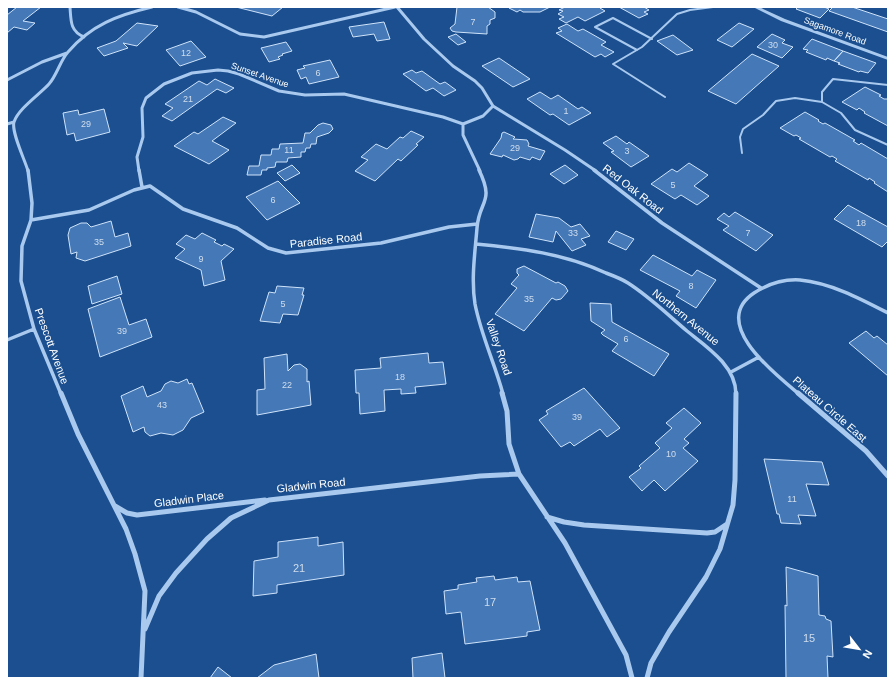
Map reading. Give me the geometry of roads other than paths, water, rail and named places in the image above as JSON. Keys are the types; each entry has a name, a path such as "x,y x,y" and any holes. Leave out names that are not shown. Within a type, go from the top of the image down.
{"street":[{"path":"70,7 71,29 76,34 84,37"},
{"path":"7,124 14,122 24,108 50,83 67,53 84,37 106,21 124,14 152,7"},
{"path":"178,7 196,12 240,34 264,38 396,7 424,39 443,57 482,88 493,106 483,116 463,124"},
{"name":"Sagamore Road","path":"755,7 783,20 888,59"},
{"path":"7,80 42,62 67,53"},
{"name":"Sunset Avenue","path":"142,187 137,158 143,137 142,108 146,98 164,84 192,73 218,70 228,71 286,92 305,95 344,94 443,117 463,124"},
{"name":"Red Oak Road","path":"493,106 565,150 600,174 662,223 761,288"},
{"name":"Prescott Avenue","path":"14,122 14,133 28,170 32,203 31,220 22,246 21,281 34,329 78,434 126,529 145,591 141,678"},
{"name":"Valley Road","path":"463,124 463,135 483,178 487,191 486,199 477,224 473,281 475,303 482,337 496,368 502,387 507,412 509,444 519,474 565,543 626,655 632,678"},
{"path":"31,220 78,214 91,210 142,187"},
{"name":"Paradise Road","path":"142,187 154,187 183,209 237,228 268,248 286,253 381,243 449,227 477,224"},
{"name":"Northern Avenue","path":"476,244 532,249 567,257 592,266 628,283 716,355 731,372 736,391 735,480 733,505 728,524 720,549 706,577 669,632 651,663 647,678"},
{"name":"Plateau Circle East","path":"888,313 837,289 813,282 791,280 774,282 748,296 739,309 738,325 740,334 747,345 785,382 867,452 888,476"},
{"path":"7,340 34,329"},
{"path":"731,372 759,357"},
{"name":"Gladwin Road","path":"143,633 159,596 176,573 206,539 231,518 269,500 480,476 519,474"},
{"name":"Gladwin Place","path":"113,505 127,513 137,515 269,500"},
{"path":"547,517 564,522 584,525 707,533 715,532 728,524"}],"lane":[{"path":"665,97 613,64 652,39 678,14 690,10 713,7"},
{"path":"637,50 595,27 613,18 652,39"},
{"path":"822,102 822,92 833,79 888,85"},
{"path":"742,153 739,137 740,132 745,126 763,115 779,100 790,99 822,102 841,113 855,130 888,145"}]}
